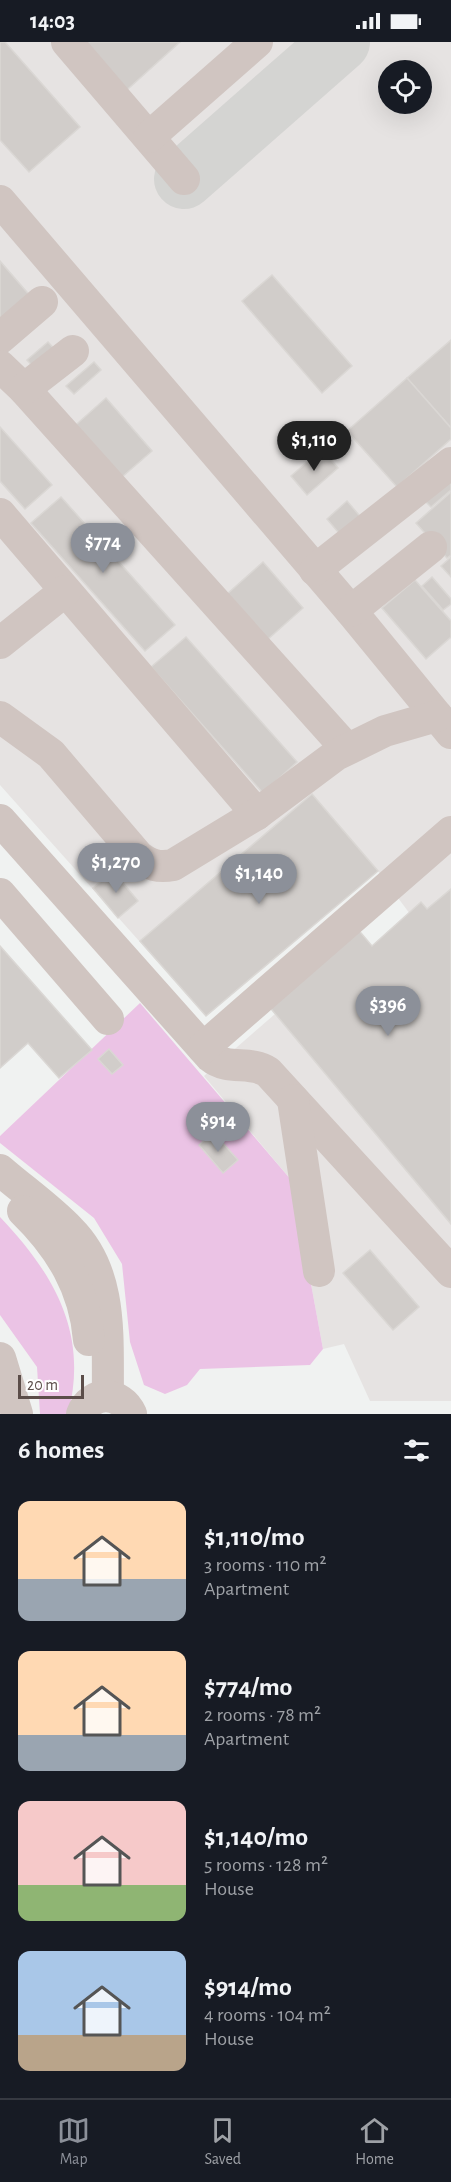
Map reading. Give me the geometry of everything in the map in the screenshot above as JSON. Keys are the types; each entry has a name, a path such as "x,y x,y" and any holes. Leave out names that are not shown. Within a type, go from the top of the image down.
{"street":[{"path":"67,42 184,179"},
{"path":"149,137 257,42"},
{"path":"0,201 351,610 444,725"},
{"path":"0,338 42,302"},
{"path":"24,389 73,351"},
{"path":"0,366 24,389 347,749"},
{"path":"315,570 451,463"},
{"path":"0,514 256,814"},
{"path":"351,610 431,547"},
{"path":"0,643 65,591"},
{"path":"0,717 51,754 138,856 148,864 160,867 173,865 256,814 347,749 384,730 444,725"},
{"path":"0,820 203,1048 219,1063 262,1068 451,1272"},
{"path":"203,1048 451,832"},
{"path":"0,894 108,1019"},
{"path":"67,971 103,937"},
{"path":"293,1100 319,1271"},
{"path":"0,1170 71,1230 91,1259 105,1301 102,1407"},
{"path":"0,1191 49,1239 76,1281 88,1323 102,1407"},
{"path":"0,1358 16,1414"}],"shaded area":[{"path":"0,42 451,42 451,1401 370,1401 344,1344 323,1349 292,1181 204,1076 275,1014 267,1004 372,946 410,914 378,871 206,1016 0,785"},
{"path":"140,1003 292,1181 323,1349 310,1365 200,1369 187,1385 165,1394 144,1385 130,1342 122,1264 94,1218 0,1143 0,1136"},
{"path":"0,1217 36,1260 51,1283 62,1307 70,1331 74,1357 73,1385 68,1414 40,1414 37,1367 0,1315"}],"building":[{"path":"0,42 5,42 80,127 29,172 0,140"},
{"path":"70,42 180,42 119,97"},
{"path":"0,261 32,298 0,325"},
{"path":"272,275 352,366 322,393 242,301"},
{"path":"451,340 451,428 407,378"},
{"path":"48,342 59,354 38,372 27,360"},
{"path":"94,362 101,370 74,394 66,386"},
{"path":"407,378 451,428 451,439 397,487 347,431"},
{"path":"106,398 152,451 115,483 69,431"},
{"path":"0,427 52,485 25,509 0,481"},
{"path":"322,449 338,468 307,495 291,476"},
{"path":"451,475 451,490 431,507 423,499"},
{"path":"451,492 451,555 447,558 416,523"},
{"path":"61,497 175,625 145,651 31,523"},
{"path":"347,501 364,521 344,539 327,519"},
{"path":"451,557 451,577 441,566"},
{"path":"263,562 303,608 258,648 217,603"},
{"path":"432,577 451,599 451,604 443,610 422,586"},
{"path":"415,580 451,621 451,637 426,659 382,608"},
{"path":"186,637 297,762 263,793 151,667"},
{"path":"312,794 378,871 206,1016 140,941"},
{"path":"113,871 138,901 118,918 93,888"},
{"path":"451,889 451,1224 267,1004 356,927 372,946 421,902 427,909"},
{"path":"0,946 92,1050 59,1078 28,1043 0,1068"},
{"path":"109,1049 123,1065 112,1074 98,1059"},
{"path":"213,1132 238,1160 223,1173 199,1145"},
{"path":"370,1250 419,1307 393,1330 343,1273"}],"taxiway":[{"path":"184,179 340,42"}]}
